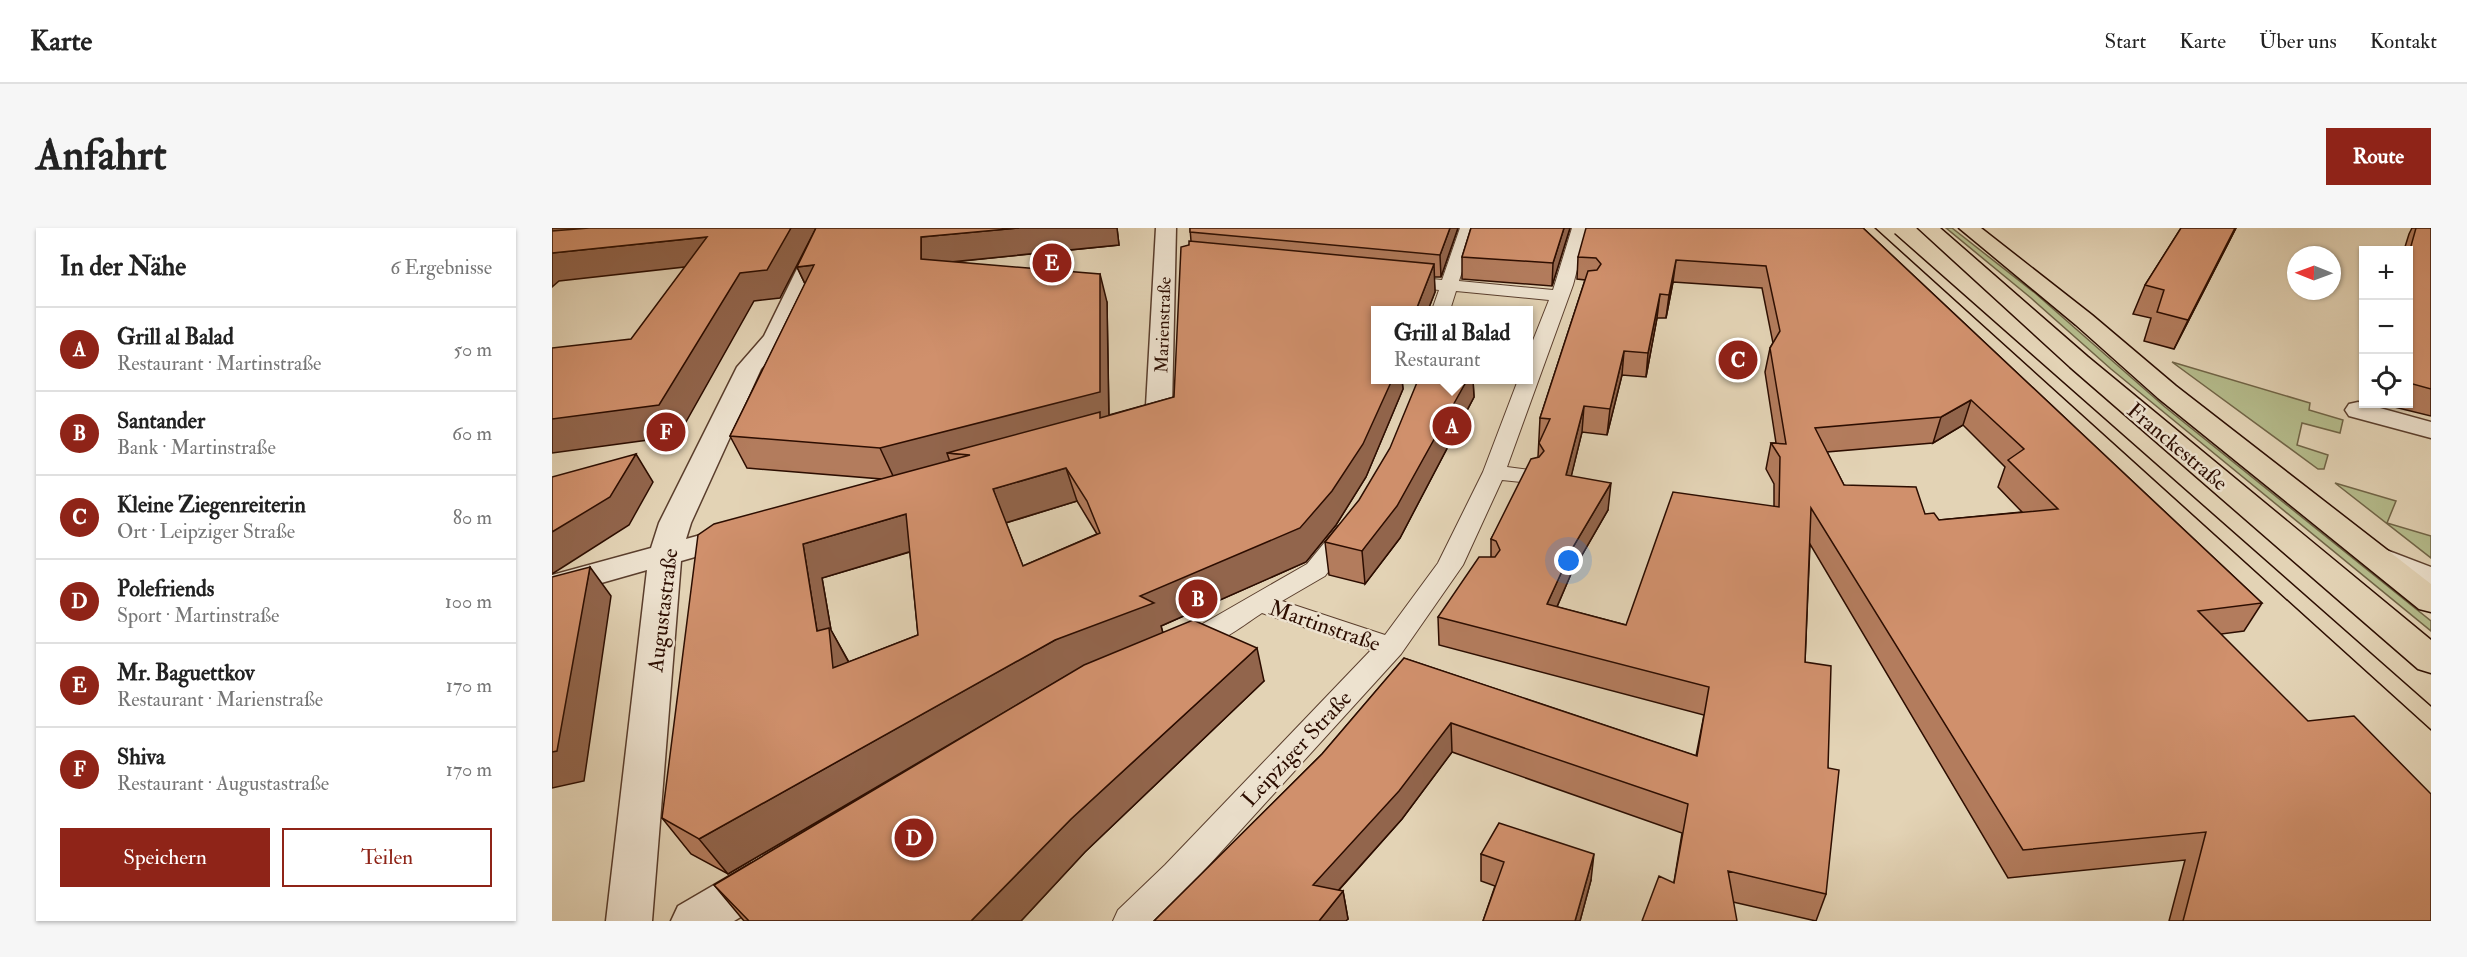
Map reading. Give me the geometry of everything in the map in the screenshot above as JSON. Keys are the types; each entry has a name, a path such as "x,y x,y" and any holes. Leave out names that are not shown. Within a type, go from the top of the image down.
{"main road":[{"name":"Franckestraße","path":"1928,228 2004,293 2079,362 2431,660"},
{"name":"Franckestraße","path":"1969,228 2084,320 2167,392 2431,601"}],"street":[{"name":"Augustastraße","path":"629,921 665,555 675,523 750,367 775,339 827,228"},
{"name":"Marienstraße","path":"1107,433 1153,421 1159,406 1171,259 1166,228"},
{"path":"1443,306 1468,228"},
{"name":"Leipziger Straße","path":"1533,368 1568,289 1580,228"},
{"path":"1390,280 1450,286 1568,289"},
{"name":"Leipziger Straße","path":"1131,921 1177,876 1463,569 1494,472 1526,384"},
{"path":"2358,410 2431,430"},
{"path":"1494,472 1530,476"},
{"name":"Martinstraße","path":"1186,644 1316,570 1348,530 1358,513"},
{"path":"552,586 767,527"},
{"path":"2366,550 2402,569 2431,580"},
{"name":"Martinstraße","path":"1259,603 1390,647"},
{"path":"707,918 801,857"}],"green space":[{"path":"1946,228 1952,228 2035,293 2165,407 2431,621 2431,631 2111,369 2031,298"},
{"path":"2172,362 2310,403 2309,410 2343,420 2340,433 2302,423 2297,445 2328,455 2324,469 2318,469"},
{"path":"2335,483 2396,501 2387,523 2431,536 2431,558"}],"building":[{"path":"589,228 791,228 767,270 740,273 659,405 552,419 552,348 631,339 707,237 552,253 552,231"},
{"path":"816,228 1019,228 921,237 921,259 1100,274 1100,392 880,448 730,436 814,265 797,267"},
{"path":"1190,228 1450,228 1440,255 1190,232"},
{"path":"1471,228 1564,228 1553,263 1462,257"},
{"path":"1586,228 1863,228 2262,603 2198,611 2308,721 2354,716 2431,794 2431,921 2183,921 2206,832 2023,850 1811,508 1805,662 1831,666 1828,768 1839,770 1826,894 1728,871 1737,921 1642,921 1659,876 1674,883 1688,804 1451,723 1399,791 1313,885 1343,891 1319,921 1154,921 1322,754 1404,658 1697,756 1709,687 1438,617 1479,557 1495,557 1500,550 1496,541 1491,539 1531,459 1539,457 1544,451 1539,443 1550,419 1540,418 1588,271 1597,270 1601,264 1596,258 1578,257","holes":["1676,260 1766,266 1780,331 1770,348 1786,444 1771,443 1780,457 1779,507 1673,492 1626,625 1547,604 1573,547 1611,483 1566,475 1584,406 1610,409 1624,351 1648,353 1660,294 1669,295","1971,400 2024,449 2008,460 2058,509 1939,520 1934,513 1925,514 1916,487 1844,485 1815,428 1941,417"]},
{"path":"2181,228 2235,228 2188,320 2157,312 2164,290 2145,285"},
{"path":"2416,228 2431,228 2431,389 2413,384 2413,246 2411,246"},
{"path":"1189,241 1434,264 1418,306 1371,306 1371,384 1390,384 1363,444 1332,491 1300,528 1140,596 1154,603 1055,640 699,839 662,818 698,535 714,524 970,455 947,453 1100,412 1100,418 1174,397 1181,247 1189,245","holes":["1066,468 1087,501 1100,533 1023,566 993,489","906,514 918,635 833,668 829,628 817,631 803,544"]},
{"path":"1416,384 1465,384 1397,506 1362,551 1325,542 1359,500 1390,448"},
{"path":"636,454 610,497 552,532 552,477"},
{"path":"590,567 557,751 552,752 552,577"},
{"path":"1193,620 1257,648 1071,819 971,921 749,921 714,885 1084,665"},
{"path":"1499,823 1594,854 1575,921 1483,921 1504,862 1481,854"}],"tram line":[{"path":"1875,228 2431,730"},
{"path":"1895,234 2431,706"}],"place":[{"name":"Mr. Baguettkov","path":"1052,263"},
{"name":"Kleine Ziegenreiterin","path":"1738,360"},
{"name":"Grill al Balad","path":"1452,426"},
{"name":"Shiva","path":"666,432"},
{"name":"Santander","path":"1198,599"},
{"name":"Polefriends","path":"914,838"}]}
